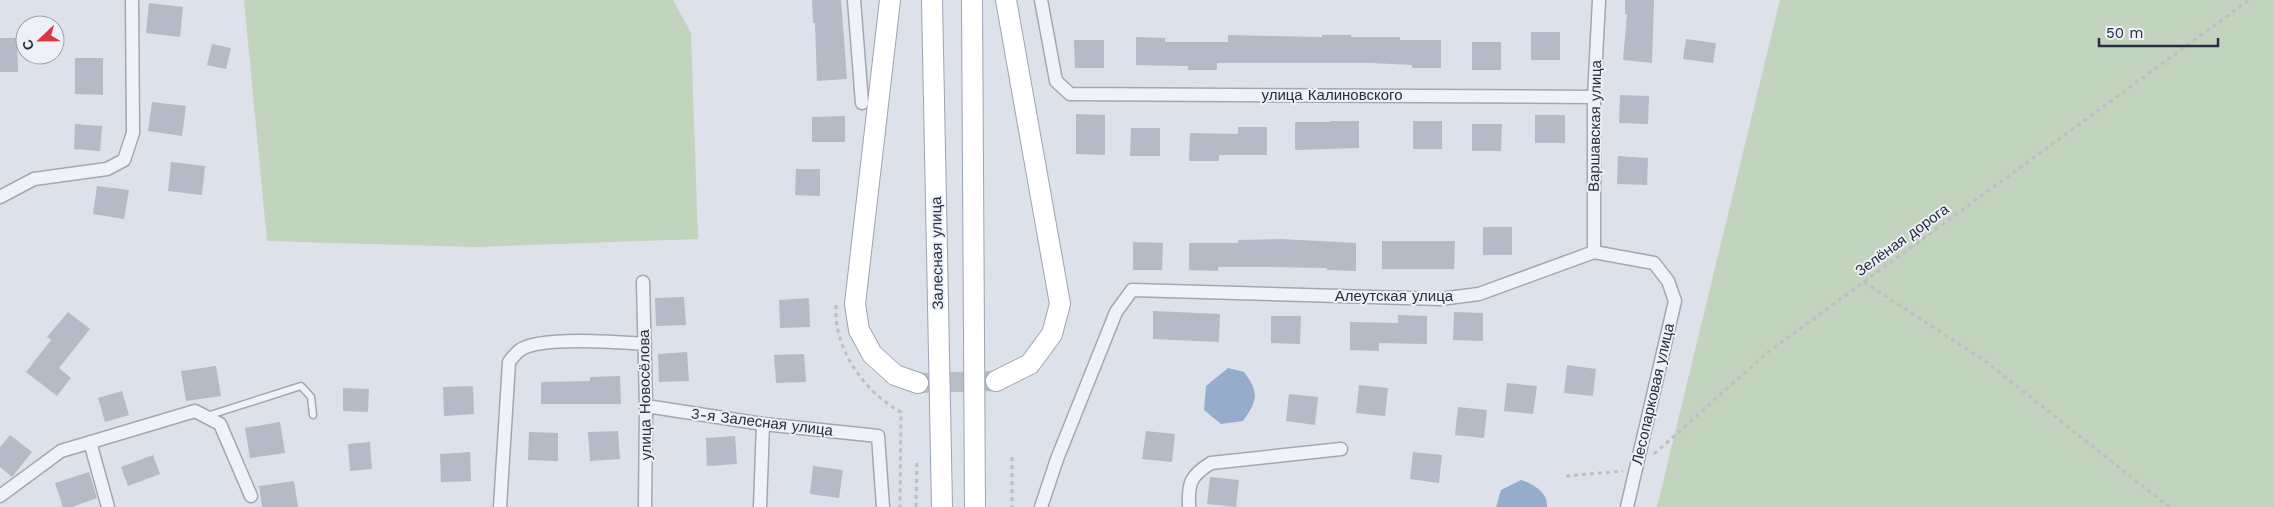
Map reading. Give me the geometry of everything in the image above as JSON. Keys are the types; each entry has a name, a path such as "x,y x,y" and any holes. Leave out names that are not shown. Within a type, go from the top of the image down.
{"main road":[{"path":"890,0 855,304 859,330 872,354 895,375 918,383"},
{"name":"Залесная улица","path":"932,0 942,507"},
{"path":"972,0 975,507"},
{"path":"996,381 1030,364 1052,334 1060,304 1006,0"}],"street":[{"path":"0,198 34,179 107,170 124,160 133,132 132,0"},
{"path":"854,0 862,103"},
{"name":"улица Калиновского","path":"1041,0 1056,81 1070,94 1594,97"},
{"name":"Варшавская улица","path":"1594,252 1594,97 1599,0"},
{"name":"Лесопарковая улица","path":"1594,252 1654,263 1668,281 1674,301 1627,507"},
{"name":"Алеутская улица","path":"1041,507 1057,459 1116,312 1132,290 1440,299 1479,294 1594,252"},
{"name":"улица Новосёлова","path":"643,282 646,406 645,507"},
{"path":"500,507 509,362 520,349 546,343 581,340 644,344"},
{"name":"3-я Залесная улица","path":"646,406 763,424 878,436 882,507"},
{"path":"0,496 61,451 195,411 220,424 251,496"},
{"path":"760,507 763,424"},
{"path":"90,442 108,507"},
{"path":"1189,507 1188,487 1197,472 1211,462 1341,449"}],"lane":[{"path":"206,416 301,386 311,398 313,415"}],"path":[{"name":"Зелёная дорога","path":"1636,470 1768,352 2249,0"},
{"path":"1864,282 1985,361 2169,507"},
{"path":"1012,457 1012,507"},
{"path":"916,507 917,459"},
{"path":"1566,476 1636,470"}],"green space":[{"path":"244,0 673,0 691,33 698,239 476,247 267,241"},
{"path":"1780,0 2274,0 2274,507 1657,507"}],"water":[{"path":"1228,368 1244,372 1253,386 1255,397 1243,421 1221,424 1204,410 1206,386"},
{"path":"1521,480 1539,489 1545,497 1547,507 1496,507 1501,490"}],"building":[{"path":"812,0 841,0 847,79 817,81 815,23 813,23"},
{"path":"1625,0 1654,0 1652,63 1623,60 1627,14 1625,14"},
{"path":"149,3 183,7 180,37 146,33"},
{"path":"1531,32 1560,32 1560,60 1531,60"},
{"path":"1228,35 1322,37 1322,35 1351,35 1351,37 1400,37 1400,40 1441,40 1441,68 1412,68 1412,65 1371,63 1217,63 1217,70 1188,70 1188,66 1136,65 1136,37 1165,38 1165,42 1228,42"},
{"path":"0,38 15,38 15,65 18,65 18,72 0,72"},
{"path":"1686,39 1716,43 1713,63 1683,59"},
{"path":"1074,40 1104,40 1104,68 1075,68"},
{"path":"1472,42 1501,42 1501,70 1472,70"},
{"path":"212,44 231,48 226,69 207,65"},
{"path":"75,58 103,58 103,95 75,94"},
{"path":"1620,95 1649,96 1648,124 1619,123"},
{"path":"152,102 186,106 182,136 148,131"},
{"path":"1076,114 1105,115 1105,155 1076,154"},
{"path":"1535,115 1565,115 1565,143 1535,143"},
{"path":"845,116 845,142 812,142 812,117"},
{"path":"1359,121 1359,148 1295,150 1295,122"},
{"path":"1413,121 1442,121 1442,149 1413,149"},
{"path":"75,124 102,126 100,151 74,149"},
{"path":"1472,124 1502,124 1501,151 1472,151"},
{"path":"1238,127 1267,127 1267,155 1219,155 1219,161 1189,161 1190,133 1238,134"},
{"path":"1131,128 1160,128 1160,156 1130,156"},
{"path":"1618,156 1648,158 1647,185 1617,184"},
{"path":"171,162 205,166 202,195 168,191"},
{"path":"796,169 820,169 820,196 795,195"},
{"path":"97,186 129,190 124,219 93,214"},
{"path":"1483,227 1512,227 1512,255 1483,255"},
{"path":"1281,239 1356,243 1356,271 1327,270 1327,268 1267,267 1218,267 1218,271 1189,270 1189,243 1238,243 1238,240"},
{"path":"1382,241 1455,241 1454,269 1382,269"},
{"path":"1133,242 1163,243 1162,270 1133,270"},
{"path":"684,297 686,325 656,326 655,298"},
{"path":"809,298 810,327 780,328 779,300"},
{"path":"1153,311 1220,314 1219,342 1153,339"},
{"path":"68,312 90,329 59,368 71,378 57,396 26,372 51,340 47,337"},
{"path":"1454,312 1483,313 1483,341 1453,340"},
{"path":"1398,315 1427,316 1427,344 1379,343 1379,351 1350,350 1350,322 1398,323"},
{"path":"1271,316 1301,316 1300,344 1271,343"},
{"path":"687,352 689,381 659,382 658,354"},
{"path":"804,354 806,382 776,383 774,355"},
{"path":"1567,365 1596,369 1593,396 1564,393"},
{"path":"216,366 221,396 186,401 181,371"},
{"path":"620,376 621,404 541,404 541,382 590,381 590,377"},
{"path":"1507,383 1537,386 1533,414 1504,411"},
{"path":"1359,385 1388,388 1385,416 1356,413"},
{"path":"473,386 474,414 444,416 443,387"},
{"path":"343,388 369,389 368,412 343,411"},
{"path":"122,391 129,415 105,422 98,398"},
{"path":"1289,394 1318,397 1315,425 1286,421"},
{"path":"1458,407 1487,410 1484,438 1455,435"},
{"path":"280,422 285,453 250,458 245,428"},
{"path":"618,431 620,459 590,461 588,432"},
{"path":"1146,431 1175,434 1172,462 1142,459"},
{"path":"529,432 558,433 558,461 528,460"},
{"path":"10,435 32,452 12,477 0,467 0,447"},
{"path":"735,436 737,464 707,466 706,438"},
{"path":"370,442 372,469 350,471 348,444"},
{"path":"470,452 471,481 441,482 440,454"},
{"path":"1413,452 1442,455 1439,483 1410,479"},
{"path":"153,455 160,474 128,486 121,467"},
{"path":"813,466 843,470 839,498 810,494"},
{"path":"89,472 97,498 72,507 63,507 55,483"},
{"path":"1210,477 1239,480 1236,507 1207,504"},
{"path":"294,481 298,507 262,507 259,486"}],"tunnel":[{"path":"918,383 996,381"}]}
